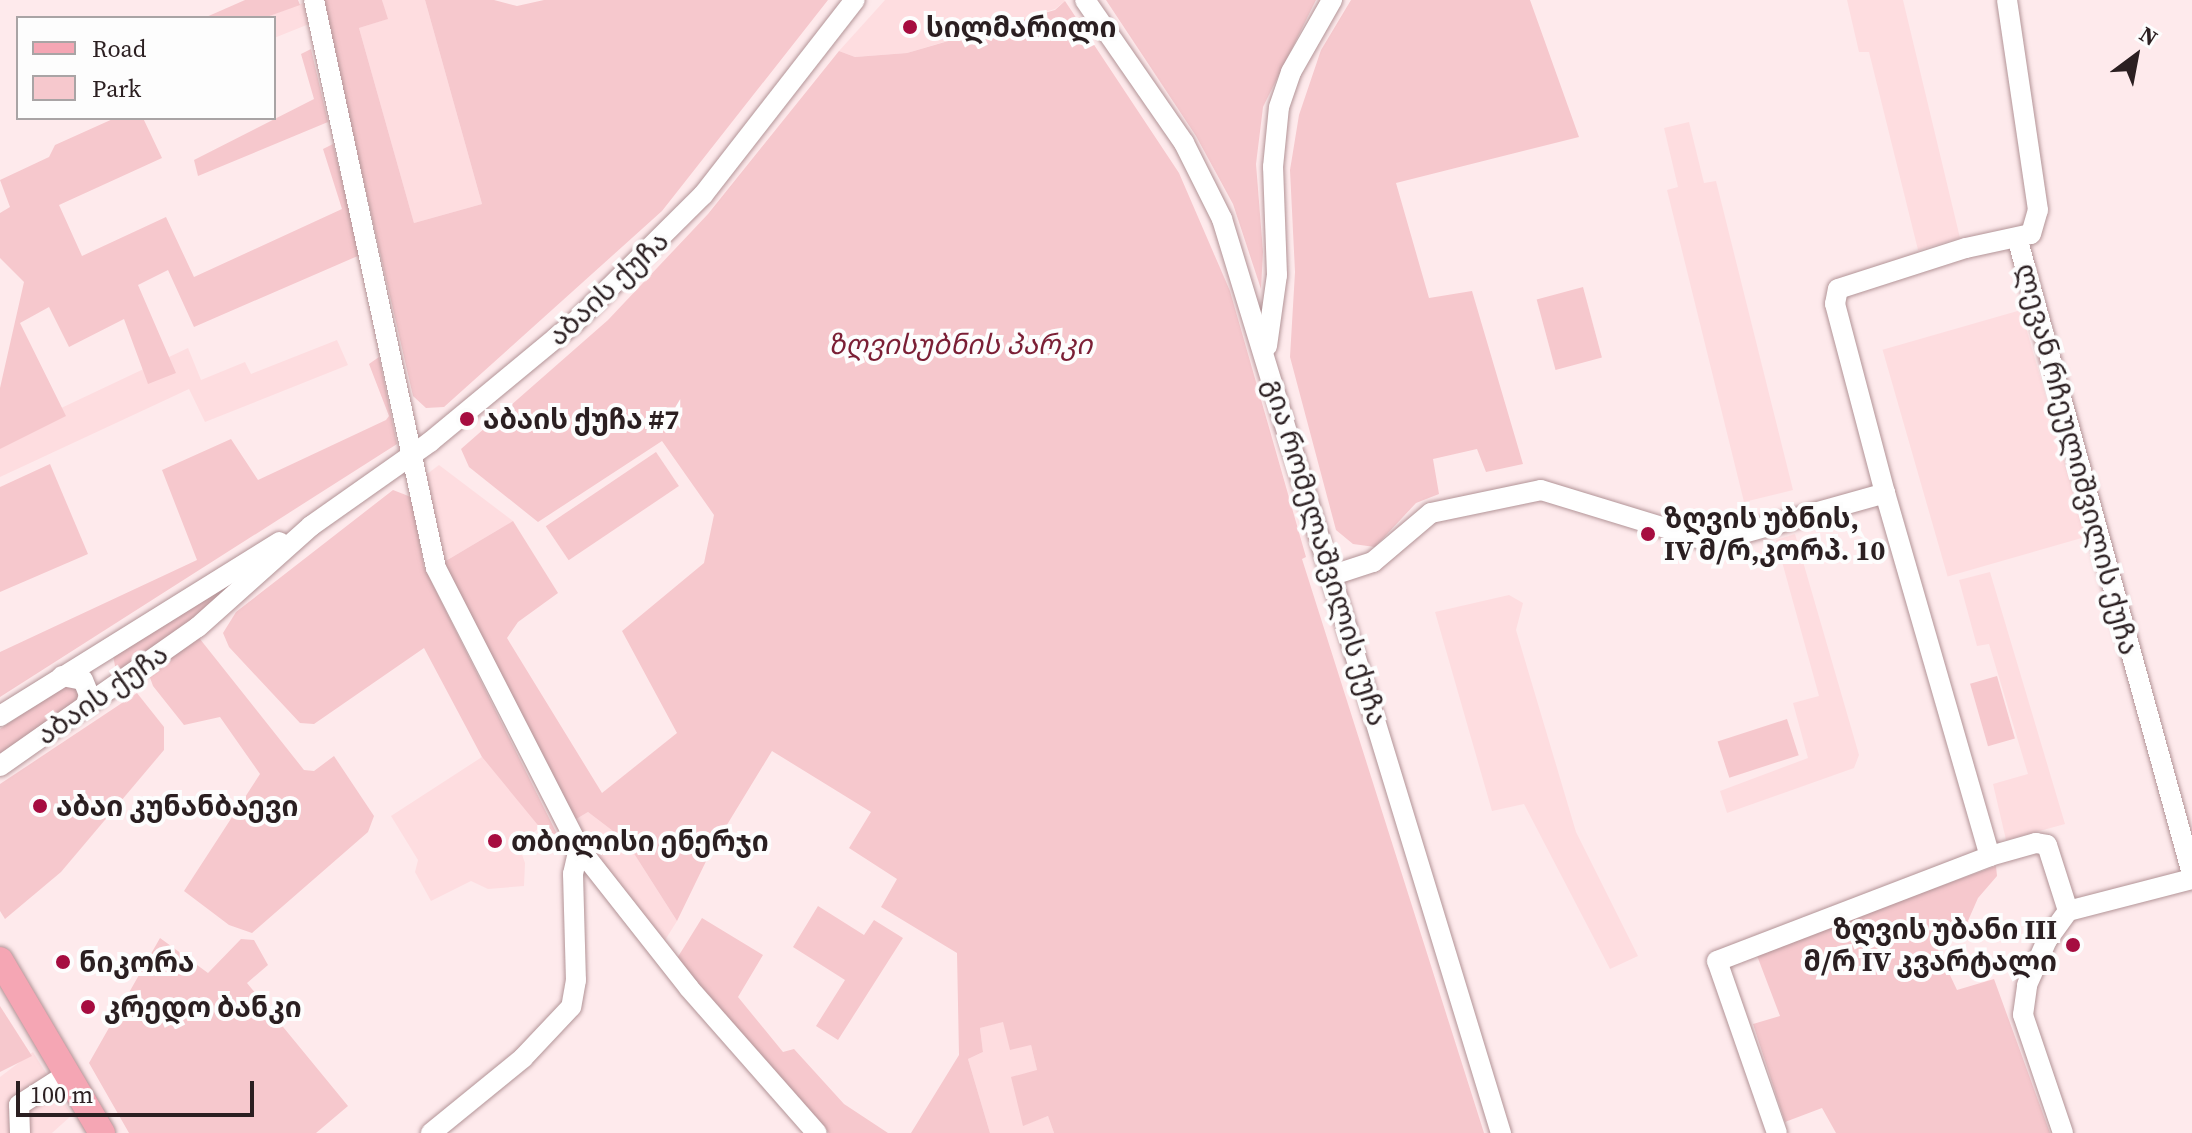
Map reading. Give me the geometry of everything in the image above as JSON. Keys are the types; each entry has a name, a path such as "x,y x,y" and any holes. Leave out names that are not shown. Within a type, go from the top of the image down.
{"main road":[{"path":"0,960 102,1133"}],"street":[{"path":"314,0 404,410 409,456 436,568 579,848 689,988 817,1133"},
{"name":"აბაის ქუჩა","path":"0,716 113,643 311,526 409,456 504,382 638,264 703,195 855,0"},
{"name":"გია რომელაშვილის ქუჩა","path":"1085,0 1184,143 1222,219 1266,354 1330,576 1501,1133"},
{"path":"1266,354 1277,275 1273,167 1279,107 1291,72 1332,0"},
{"name":"ლევან რჩეულიშვილის ქუჩა","path":"2007,0 2038,210 2031,234 2018,241 2192,876"},
{"path":"1990,856 1885,493 1835,304 1838,289 1966,248 2018,241"},
{"path":"1330,576 1373,562 1431,513 1541,490 1711,542 1885,493"},
{"name":"აბაის ქუჩა","path":"0,766 198,627 311,526"},
{"path":"113,643 108,667 118,676 132,674"},
{"path":"62,676 83,680 89,695 85,707"},
{"path":"1777,1133 1717,961 1990,856 2036,843 2047,845 2068,911"},
{"path":"431,1133 523,1058 571,1007 576,980 573,874 579,848"},
{"path":"2063,1133 2023,1015 2027,985 2047,940 2068,911 2192,876"},
{"path":"20,1133 19,1105 69,1073"}],"shaded area":[{"path":"382,0 425,0 482,204 414,223 359,28 387,19"},
{"path":"885,0 1065,1 1055,9 907,53 855,57 839,51"},
{"path":"1847,0 1903,0 1960,238 1918,250 1869,52 1859,52"},
{"path":"303,3 309,24 276,37 276,16 269,16"},
{"path":"1689,122 1704,183 1716,181 1793,490 1744,502 1667,190 1678,187 1664,128"},
{"path":"2021,310 2086,537 1948,577 1883,350"},
{"path":"337,340 348,365 205,422 189,389 0,477 0,437 188,348 201,380 245,362 251,374"},
{"path":"439,465 513,521 444,562 423,477"},
{"path":"1795,534 1859,755 1854,768 1727,813 1720,791 1808,758 1793,703 1819,696 1776,540"},
{"path":"1990,572 2065,824 2006,840 1993,784 2028,774 1989,644 1977,646 1959,580"},
{"path":"1509,595 1523,603 1516,630 1576,832 1638,956 1610,969 1524,804 1492,811 1435,612"},
{"path":"482,757 541,827 518,843 525,863 524,886 488,889 471,881 431,901 415,872 418,860 391,816"},
{"path":"588,812 626,841 677,921 662,945 573,821"},
{"path":"1004,1021 1031,1045 1037,1070 1024,1125 1048,1116 1054,1133 990,1133 968,1059 983,1052 980,1028"},
{"path":"33,1052 72,1115 52,1133 0,1133 0,1077"}],"green space":[{"path":"245,0 298,0 300,5 270,16 209,16"},
{"path":"322,0 382,0 388,19 359,28 414,223 482,204 425,0 494,0 517,6 544,0 828,0 662,211 444,407 426,408 413,396"},
{"path":"1106,0 1316,0 1263,107 1256,164 1263,252 1261,289 1233,204 1196,136"},
{"path":"1351,0 1530,0 1579,137 1396,183 1429,298 1472,291 1523,464 1486,472 1477,449 1433,459 1439,494 1416,503 1375,547 1353,544 1336,530 1290,357 1295,272 1290,170 1299,115 1321,50"},
{"name":"ზღვისუბნის პარკი","path":"1065,1 1179,173 1230,291 1306,557 1302,559 1484,1133 1054,1133 1048,1116 1023,1126 1011,1077 1037,1070 1031,1045 1010,1050 1003,1022 980,1028 983,1052 968,1059 990,1133 911,1133 959,1055 957,953 881,907 897,879 849,848 871,812 772,751 711,851 677,921 626,841 588,812 573,821 444,562 513,521 558,593 518,622 507,638 602,793 677,733 622,631 704,563 714,515 662,441 538,522 469,467 461,449 608,320 708,214 839,51 855,57 907,53 1055,10"},
{"path":"311,49 328,122 198,176 194,160 314,99 301,54"},
{"path":"111,120 144,120 162,158 59,205 82,256 166,217 194,277 342,209 323,149 333,144 360,255 194,327 168,270 138,285 176,373 148,384 124,319 69,347 49,307 20,323 66,416 0,449 0,388 24,282 0,258 0,213 10,207 0,180 49,157 55,145"},
{"path":"1583,287 1602,358 1556,370 1537,299"},
{"path":"379,357 397,444 0,697 0,652 197,560 162,470 231,439 258,480 386,420 389,416 369,364"},
{"path":"656,452 679,486 569,560 546,526"},
{"path":"50,464 88,554 0,592 0,487"},
{"path":"393,490 411,497 424,567 560,840 551,841 482,757 424,648 314,724 300,723 229,647 223,633 236,612"},
{"path":"245,571 249,575 127,671 115,666 113,655"},
{"path":"196,634 304,770 314,771 334,756 374,816 368,832 252,933 229,925 184,891 260,774 220,717 184,725 153,686 148,672"},
{"path":"1997,676 2015,738 1988,746 1970,684"},
{"path":"71,682 83,698 0,756 0,729"},
{"path":"137,693 164,727 164,750 61,872 5,919 0,911 0,784"},
{"path":"1787,719 1799,755 1729,778 1718,742"},
{"path":"1996,866 1997,876 1978,898 1967,923 1933,939 1957,990 1994,979 2050,1133 1836,1133 1822,1108 1785,1122 1753,1024 1780,1016 1756,953"},
{"path":"818,906 864,935 874,920 903,938 838,1040 816,1026 845,980 793,947"},
{"path":"702,918 763,955 738,997 783,1052 794,1049 844,1104 888,1133 829,1133 676,960"},
{"path":"160,938 208,973 241,939 254,940 268,965 247,983 348,1106 316,1133 129,1133 89,1063"},
{"path":"0,1006 32,1056 0,1072"}],"place":[{"name":"სილმარილი","path":"910,27"},
{"name":"აბაის ქუჩა #7","path":"467,419"},
{"name":"ზღვის უბნის, IV მ/რ,კორპ. 10","path":"1648,534"},
{"name":"აბაი კუნანბაევი","path":"40,806"},
{"name":"თბილისი ენერჯი","path":"495,841"},
{"name":"ზღვის უბანი III მ/რ IV კვარტალი","path":"2073,945"},
{"name":"ნიკორა","path":"63,962"},
{"name":"კრედო ბანკი","path":"88,1007"}]}
